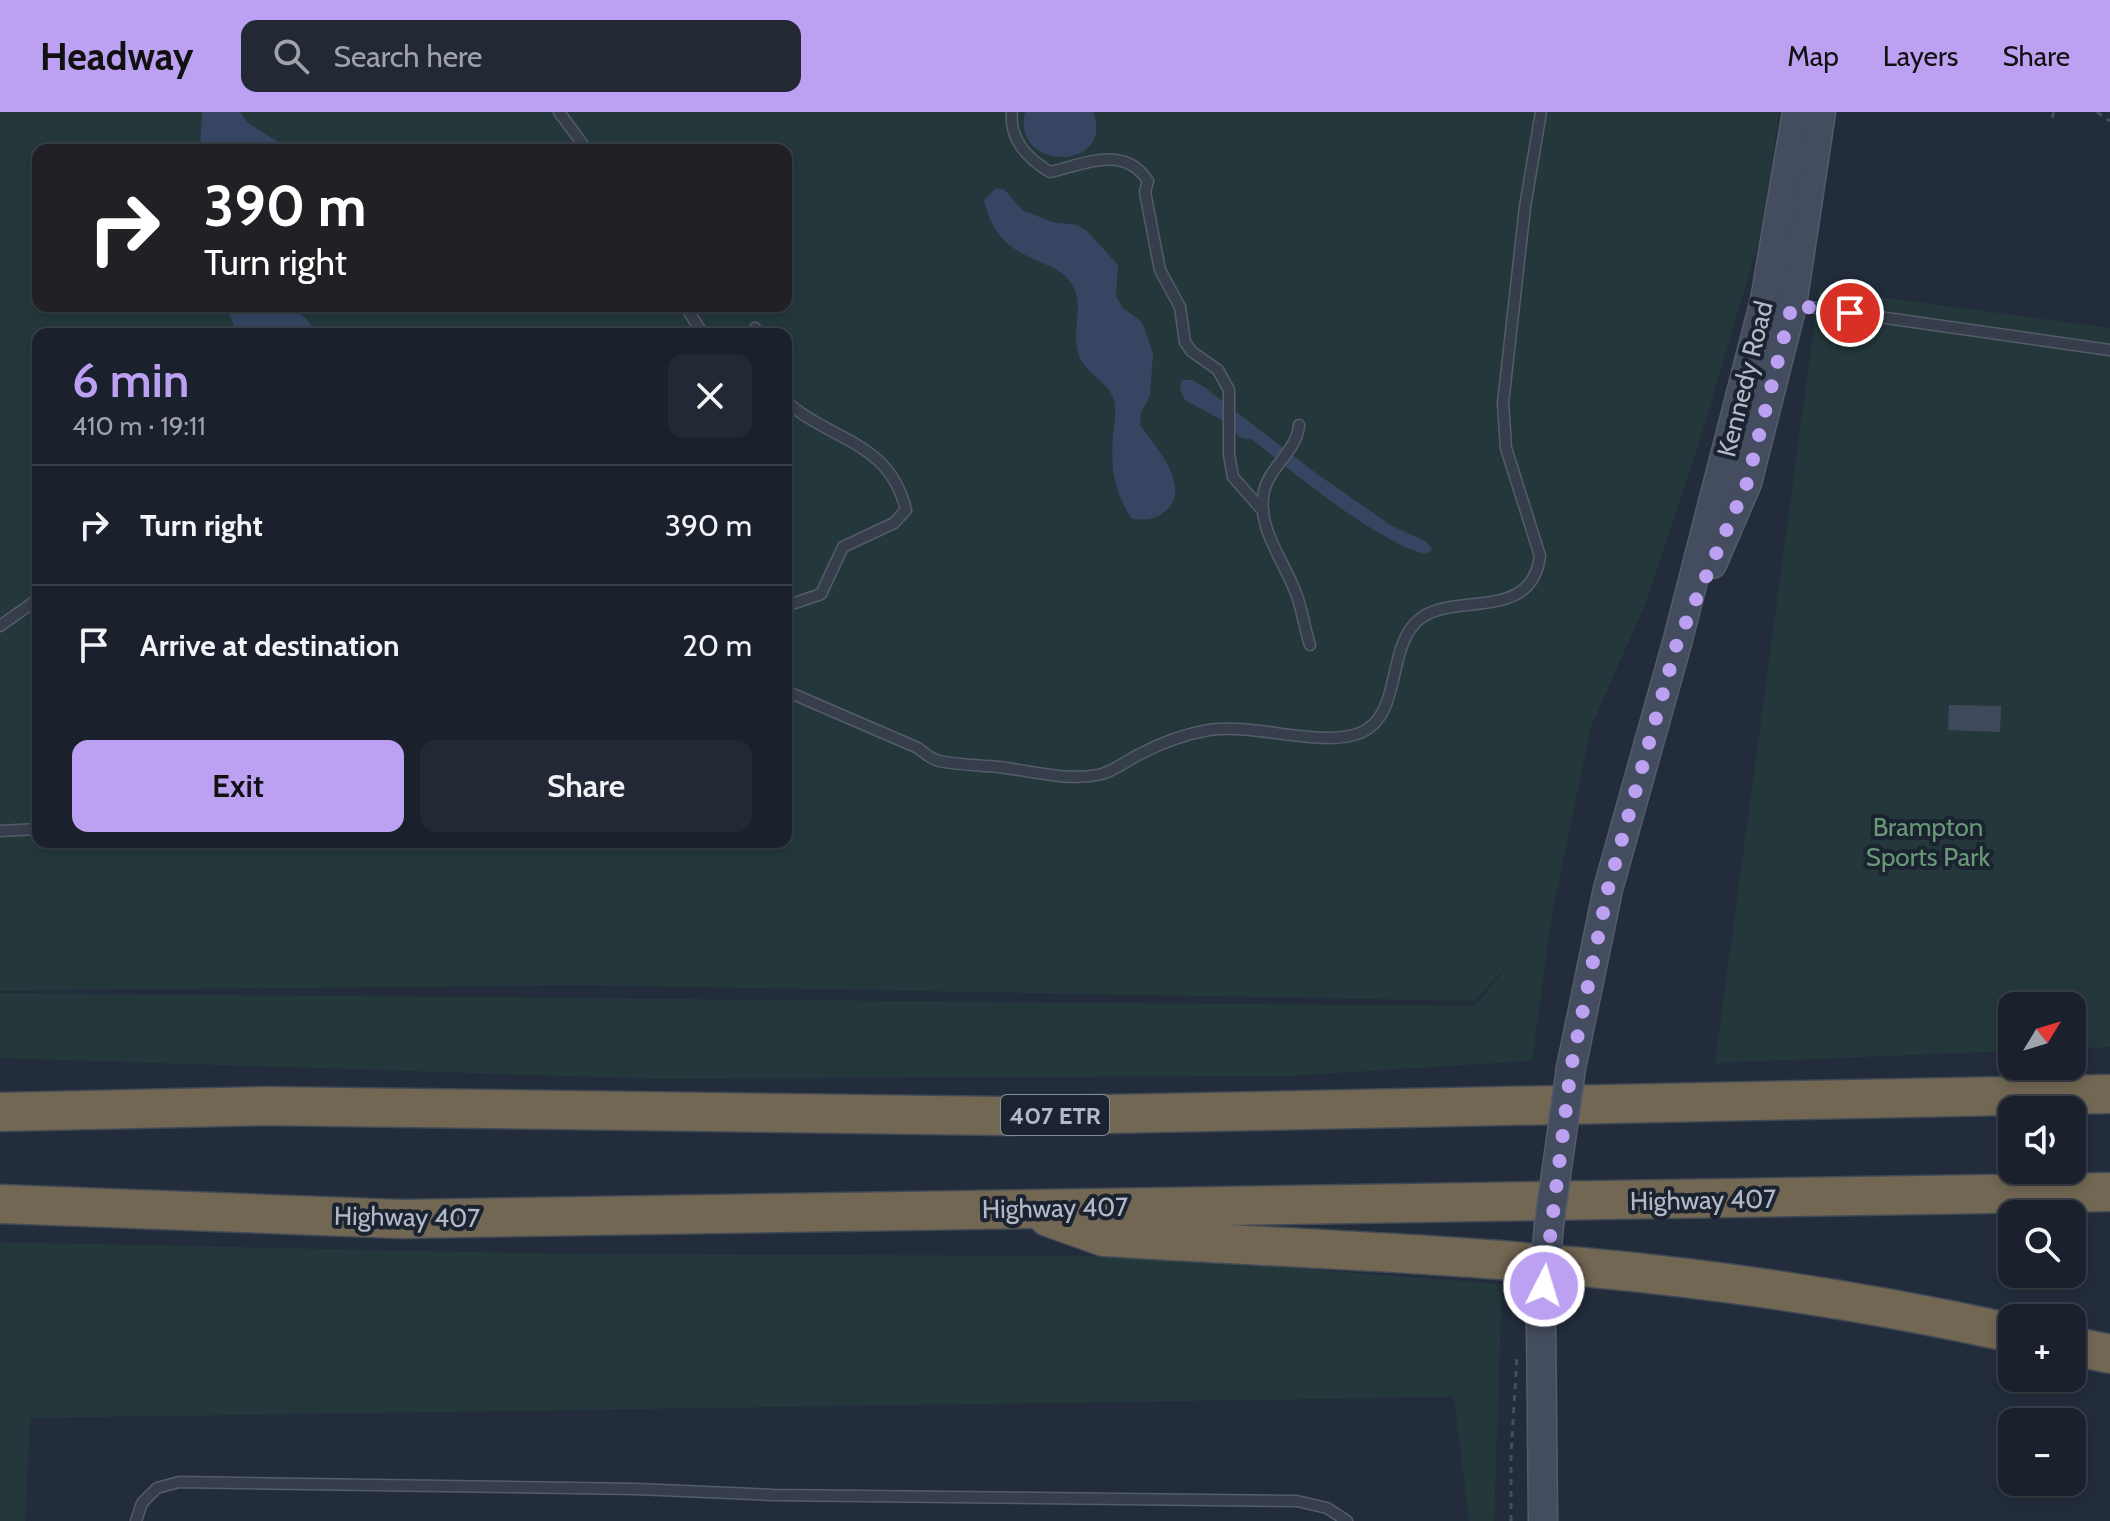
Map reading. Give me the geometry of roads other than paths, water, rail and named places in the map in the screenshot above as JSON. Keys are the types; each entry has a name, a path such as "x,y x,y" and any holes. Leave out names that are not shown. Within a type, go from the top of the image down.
{"highway":[{"name":"407 ETR","path":"0,1112 264,1106 1004,1116 2110,1094"},
{"name":"Highway 407","path":"0,1204 401,1219 2110,1192"},
{"path":"1025,1209 1104,1237 1611,1270 1862,1302 1998,1330"},
{"path":"2086,1349 2110,1354"}],"main road":[{"name":"Kennedy Road","path":"1779,302 1797,112"},
{"name":"Kennedy Road","path":"1543,1521 1541,1317 1549,1225 1571,1068 1608,889 1677,643 1747,483 1779,302 1821,112"}],"lane":[{"path":"559,112 583,144"},
{"path":"1012,112 1012,128 1025,154 1050,172 1118,157 1140,169 1148,181 1145,192 1160,270 1180,307 1185,342 1191,351 1218,370 1229,390 1229,455 1233,477 1263,511"},
{"path":"792,694 906,742 937,761 1065,777 1103,774 1165,742 1211,730 1271,730 1323,738 1358,734 1367,729 1380,715 1401,649 1416,622 1442,608 1501,602 1527,583 1539,566 1540,556 1506,448 1503,403 1525,207 1541,112"},
{"path":"1779,302 2110,350"},
{"path":"792,406 803,416 881,460 901,490 906,510 894,523 843,547 821,594 792,604"},
{"path":"1299,425 1298,436 1264,489 1263,511 1270,538 1296,592 1310,645"},
{"path":"0,626 32,603"},
{"path":"0,831 32,829"},
{"path":"136,1521 142,1503 157,1488 179,1482 637,1489 788,1495 1297,1501 1327,1508 1347,1521"}],"water":[{"path":"202,112 240,112 248,123 281,144 200,144"},
{"path":"1025,112 1093,112 1096,131 1090,145 1078,154 1062,157 1046,154 1033,146 1025,132"},
{"path":"996,188 1005,190 1022,210 1052,222 1077,225 1087,231 1118,265 1116,296 1123,308 1142,322 1153,353 1150,396 1141,413 1140,424 1174,480 1172,503 1160,515 1132,519 1126,509 1113,470 1114,400 1108,388 1088,369 1077,350 1078,307 1075,291 1068,279 1057,270 1016,250 1003,239 992,223 984,200"},
{"path":"228,312 300,312 314,328 235,328"},
{"path":"1182,380 1192,380 1204,387 1317,474 1392,526 1425,541 1433,549 1426,554 1407,548 1362,522 1253,440 1239,437 1220,419 1185,400 1180,390"}],"park label":[{"name":"Brampton Sports Park","path":"1928,842"}]}
